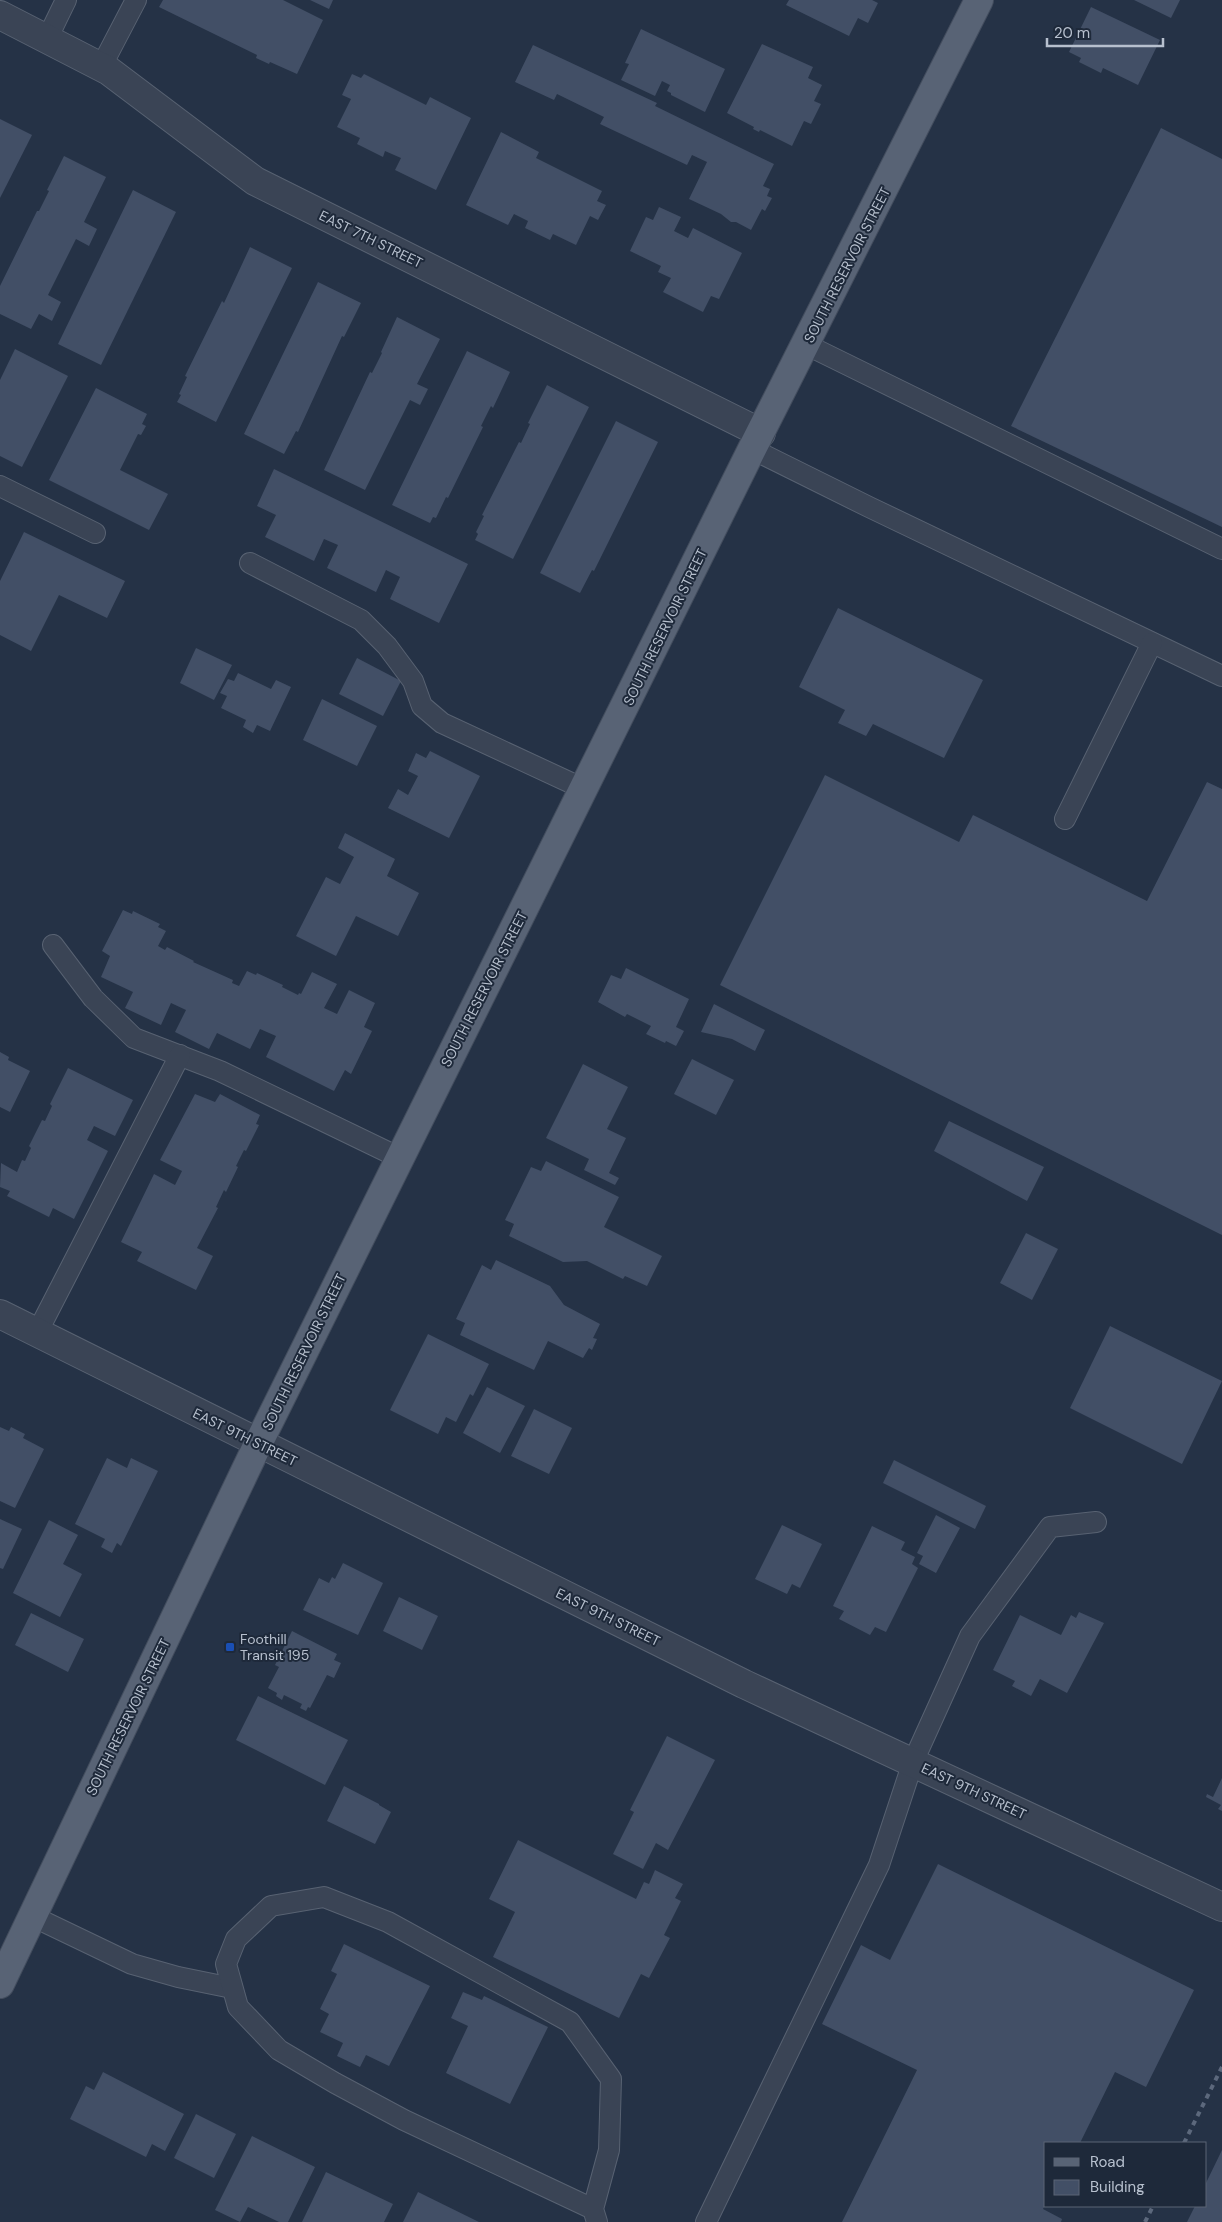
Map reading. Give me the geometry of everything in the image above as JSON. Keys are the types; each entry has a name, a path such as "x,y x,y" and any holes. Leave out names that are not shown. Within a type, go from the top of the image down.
{"main road":[{"name":"SOUTH RESERVOIR STREET","path":"0,1984 258,1444 757,441 979,0"}],"street":[{"name":"EAST 7TH STREET","path":"0,15 109,71 255,180 757,441"},
{"name":"EAST 9TH STREET","path":"0,1314 258,1444 744,1684 1222,1908"}],"lane":[{"path":"47,39 66,0"},
{"path":"101,67 136,0"},
{"path":"807,345 1222,549"},
{"path":"757,441 878,512 1222,676"},
{"path":"0,486 95,533"},
{"path":"250,563 361,620 387,646 414,682 422,706 442,723 584,789"},
{"path":"1065,819 1152,643"},
{"path":"53,945 93,998 134,1038 220,1070 400,1158"},
{"path":"37,1333 180,1055"},
{"path":"706,2222 879,1865 912,1762 970,1636 1050,1527 1096,1522"},
{"path":"324,1897 388,1922 570,2022 611,2079 609,2150 595,2215 404,2120 279,2050 238,2007 226,1964 236,1939 271,1906 324,1897"},
{"path":"32,1916 132,1964 178,1977 232,1988"}],"building":[{"path":"163,0 283,0 323,20 297,74 256,58 257,55 159,7"},
{"path":"310,0 333,0 329,9"},
{"path":"789,0 872,0 878,3 868,23 858,18 849,36 786,5"},
{"path":"1134,0 1180,0 1171,18"},
{"path":"1091,7 1160,40 1138,85 1103,68 1101,73 1079,62 1081,58 1069,52"},
{"path":"641,29 725,69 705,112 671,95 667,91 670,85 662,81 655,96 621,80 629,64 625,63"},
{"path":"762,44 813,67 808,78 822,85 814,101 821,104 811,124 804,121 792,146 760,130 759,132 753,129 754,127 727,113"},
{"path":"533,45 657,103 655,106 774,164 763,186 770,189 767,196 772,198 765,211 762,209 751,230 736,222 731,222 721,214 689,199 707,162 692,155 687,165 600,124 604,117 557,94 554,100 515,82"},
{"path":"352,74 361,78 364,74 426,105 430,97 471,118 436,190 395,170 401,158 385,151 383,157 357,144 360,138 337,127 351,99 342,95"},
{"path":"0,119 32,135 0,198"},
{"path":"1161,128 1222,159 1222,527 1011,426"},
{"path":"501,132 539,152 536,158 602,191 597,201 606,205 598,220 590,216 576,245 553,234 550,240 525,228 528,221 514,214 508,225 466,205"},
{"path":"64,156 106,177 84,222 97,229 89,246 76,239 48,295 61,302 52,321 39,314 31,329 0,314 0,286 49,191 47,190"},
{"path":"133,190 176,212 101,365 58,344"},
{"path":"659,207 681,217 674,231 688,238 693,228 742,253 719,299 711,296 703,312 663,292 671,278 658,272 661,266 630,251 646,217 653,220"},
{"path":"250,247 292,268 216,422 177,402 187,377 185,376 222,301 224,303"},
{"path":"318,282 361,303 344,337 342,336 298,432 296,431 284,454 244,434"},
{"path":"397,317 440,339 417,384 428,389 420,405 410,400 365,490 324,470 370,372 372,373 382,353"},
{"path":"15,349 68,376 22,467 0,456 0,380"},
{"path":"467,351 510,372 493,408 491,406 481,426 483,427 448,498 446,497 436,518 433,517 430,523 392,505"},
{"path":"547,385 589,407 513,559 475,540 478,534 476,532 484,516 482,515 519,442 521,443 530,424 528,423"},
{"path":"96,388 147,414 142,424 146,426 141,435 138,434 120,470 168,494 149,530 49,480"},
{"path":"616,421 658,442 594,571 592,570 580,593 540,573"},
{"path":"274,469 468,564 439,623 390,599 400,577 386,570 376,592 327,568 338,545 324,539 314,561 265,537 276,515 257,506"},
{"path":"24,532 125,581 107,618 59,595 31,651 0,635 0,581"},
{"path":"838,608 983,680 944,758 873,724 866,736 838,723 845,710 799,687"},
{"path":"196,648 232,665 214,700 180,683"},
{"path":"357,658 401,681 383,716 339,694"},
{"path":"238,673 271,689 276,680 291,687 270,731 257,725 253,733 243,727 246,720 221,708 227,696 220,693 228,679 234,681"},
{"path":"322,699 377,726 357,766 303,740"},
{"path":"430,751 480,776 449,838 388,808 398,789 408,795 418,776 408,771 416,753 426,758"},
{"path":"825,775 959,842 973,815 1147,901 1207,782 1222,789 1222,1235 720,985"},
{"path":"345,833 395,859 387,876 419,893 398,936 356,916 336,956 296,936 326,877 340,884 354,857 338,848"},
{"path":"123,910 132,914 133,911 160,924 158,927 166,931 158,946 165,950 167,947 193,962 233,980 232,983 239,986 247,971 256,975 257,973 283,985 282,987 298,995 299,993 301,994 312,972 337,984 324,1008 337,1014 349,990 375,1003 364,1027 372,1031 351,1074 345,1070 334,1091 266,1057 276,1036 260,1029 250,1049 217,1033 209,1049 175,1032 186,1010 171,1003 161,1025 125,1008 133,992 101,977 110,956 102,951"},
{"path":"626,968 689,999 676,1027 684,1031 676,1046 646,1034 651,1026 627,1014 625,1017 598,1002 611,975 621,979"},
{"path":"714,1004 765,1030 755,1051 732,1039 701,1032"},
{"path":"0,1052 9,1057 8,1060 30,1071 10,1112 0,1107"},
{"path":"692,1059 734,1080 716,1115 674,1094"},
{"path":"583,1064 628,1087 607,1129 626,1138 609,1173 619,1178 615,1185 584,1170 589,1159 546,1138"},
{"path":"68,1068 133,1100 115,1136 94,1126 87,1140 108,1151 74,1219 53,1208 49,1217 7,1196 10,1191 0,1187 1,1163 17,1172 22,1160 25,1161 31,1148 29,1146 42,1120 45,1121 52,1106 50,1104"},
{"path":"195,1094 215,1102 220,1094 260,1115 256,1124 259,1125 246,1151 244,1150 236,1166 238,1167 226,1192 224,1190 216,1207 218,1208 197,1248 213,1256 196,1290 137,1261 142,1252 121,1242 154,1174 175,1185 182,1171 160,1160"},
{"path":"949,1121 1044,1167 1027,1201 934,1151"},
{"path":"546,1161 619,1197 604,1227 662,1256 647,1286 625,1276 623,1279 587,1261 563,1262 509,1236 514,1224 505,1220 531,1167 541,1171"},
{"path":"1026,1233 1058,1249 1032,1300 1000,1283"},
{"path":"496,1260 550,1286 564,1305 600,1324 593,1338 597,1339 592,1350 589,1348 583,1358 548,1341 534,1370 460,1335 465,1323 456,1319 482,1265 491,1270"},
{"path":"1110,1326 1222,1381 1182,1464 1070,1408"},
{"path":"428,1334 489,1364 473,1396 470,1394 456,1422 446,1417 438,1434 390,1410"},
{"path":"487,1387 525,1406 500,1453 463,1433"},
{"path":"534,1409 572,1428 549,1474 511,1456"},
{"path":"0,1427 9,1431 11,1427 25,1434 23,1438 44,1449 15,1508 0,1501"},
{"path":"107,1458 127,1468 131,1458 158,1471 121,1546 117,1543 112,1553 101,1547 105,1539 75,1524"},
{"path":"894,1460 986,1506 975,1529 883,1483"},
{"path":"936,1515 960,1528 936,1573 919,1564 923,1556 917,1553"},
{"path":"0,1519 22,1529 3,1569 0,1568"},
{"path":"49,1520 78,1535 63,1564 82,1574 60,1617 13,1593"},
{"path":"782,1525 822,1544 800,1588 792,1584 787,1594 755,1579"},
{"path":"872,1526 905,1542 901,1550 915,1557 912,1564 918,1568 886,1632 875,1627 870,1635 839,1619 844,1611 833,1606"},
{"path":"343,1563 383,1583 358,1635 303,1610 319,1578 329,1583 332,1577 335,1579"},
{"path":"399,1597 438,1616 422,1650 383,1631"},
{"path":"1079,1612 1104,1623 1067,1693 1040,1679 1031,1696 1012,1686 1015,1681 993,1670 1020,1615 1061,1635 1071,1615 1076,1618"},
{"path":"31,1613 84,1639 68,1672 15,1645"},
{"path":"292,1631 337,1654 334,1660 341,1663 334,1678 327,1675 310,1708 308,1707 306,1711 300,1708 302,1704 284,1695 282,1700 276,1696 277,1693 268,1688 279,1667 275,1665"},
{"path":"258,1696 348,1740 325,1785 236,1740"},
{"path":"667,1736 715,1760 668,1850 656,1843 643,1869 613,1854 634,1812 630,1810"},
{"path":"1222,1778 1222,1811 1218,1809 1221,1805 1206,1797 1207,1794 1213,1797"},
{"path":"344,1786 391,1812 375,1844 327,1821"},
{"path":"518,1840 636,1899 644,1882 649,1884 655,1870 683,1884 675,1898 681,1901 664,1935 670,1938 649,1978 641,1974 619,2018 493,1957 515,1912 489,1899"},
{"path":"938,1864 1194,1990 1146,2087 1115,2072 1080,2142 1044,2142 1043,2209 1062,2219 1061,2222 842,2222 917,2070 822,2024 861,1945 890,1960"},
{"path":"344,1944 430,1986 389,2066 366,2055 360,2067 337,2056 343,2043 320,2032 329,2014 320,2009 337,1974 331,1971"},
{"path":"463,1992 482,2000 484,1996 548,2027 510,2104 446,2073 468,2026 451,2018"},
{"path":"103,2072 184,2114 165,2151 152,2144 146,2157 70,2119 86,2086 94,2090"},
{"path":"196,2114 236,2134 214,2178 174,2158"},
{"path":"252,2136 315,2167 288,2222 279,2222 248,2207 240,2222 215,2210"},
{"path":"1222,2150 1222,2222 1187,2222 1194,2207 1207,2207 1207,2181"},
{"path":"326,2172 393,2204 384,2222 302,2222"},
{"path":"418,2192 479,2222 403,2222"}],"railway":[{"path":"1184,2142 1222,2067"},
{"path":"1145,2222 1152,2207"}],"place":[{"name":"Foothill Transit 195","path":"230,1647"}]}
